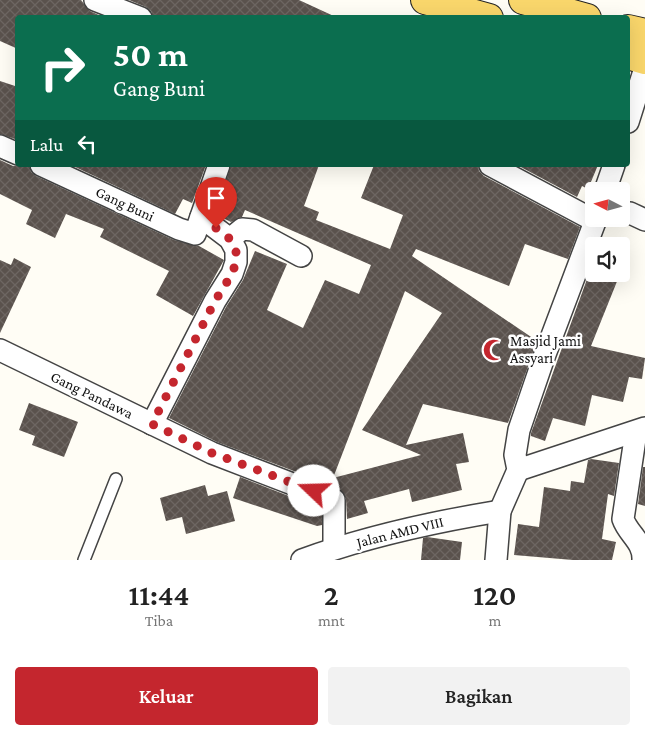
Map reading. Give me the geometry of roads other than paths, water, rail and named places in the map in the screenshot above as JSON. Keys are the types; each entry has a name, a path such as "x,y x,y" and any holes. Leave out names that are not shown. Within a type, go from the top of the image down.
{"main road":[{"path":"425,0 478,15"},
{"path":"523,0 576,15"},
{"path":"630,30 645,34"},
{"path":"630,56 645,60"}],"street":[{"path":"95,0 132,15"},
{"path":"630,116 645,68"},
{"path":"0,146 15,153"},
{"name":"Gang Buni","path":"45,167 195,234 218,167"},
{"path":"494,167 585,214"},
{"path":"608,182 613,167"},
{"path":"152,424 215,301 232,274 236,262 236,250 230,239 201,218"},
{"path":"496,560 500,511 518,470 515,455 519,430 544,357 593,228"},
{"path":"230,239 242,229 252,230 301,256"},
{"name":"Gang Pandawa","path":"0,350 212,453 334,500 334,548"},
{"path":"518,470 641,430 624,519 626,526 638,540 643,560"},
{"name":"Jalan AMD VIII","path":"302,560 334,548 455,519 500,511"}],"lane":[{"path":"84,560 116,479"}],"place":[{"name":"Masjid Jami Assyari","path":"494,350"}]}
